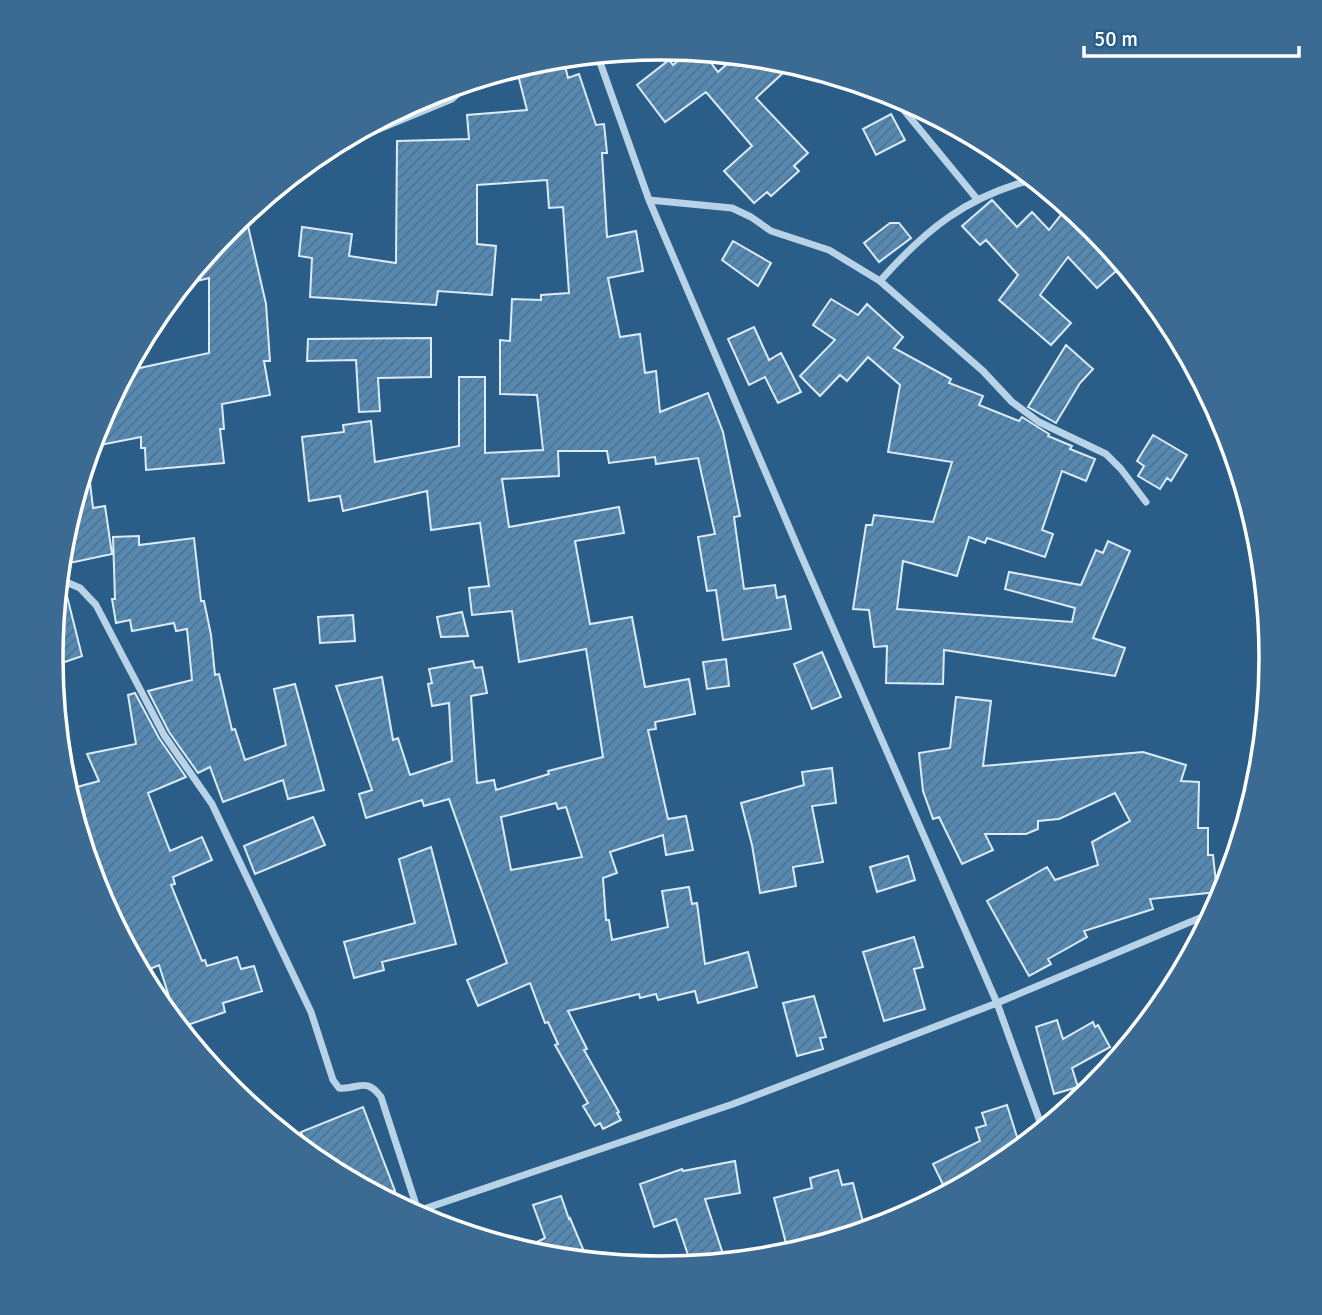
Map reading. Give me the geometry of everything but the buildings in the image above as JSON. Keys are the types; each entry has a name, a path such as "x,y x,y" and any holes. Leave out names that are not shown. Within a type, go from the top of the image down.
{"street":[{"path":"600,63 649,200 997,1003 1039,1120"},
{"path":"392,124 455,96"},
{"path":"906,112 977,199"},
{"path":"880,281 902,256 951,215 977,199 1023,181"},
{"path":"649,200 732,208 771,231 829,250 880,281 983,371 1012,402 1039,422 1106,454 1146,502"},
{"path":"68,583 80,588 96,605 164,735 212,804 311,1012 333,1080 339,1088 365,1085 375,1088 381,1097 413,1201"},
{"path":"430,1209 733,1104 997,1003 1199,918"}]}
